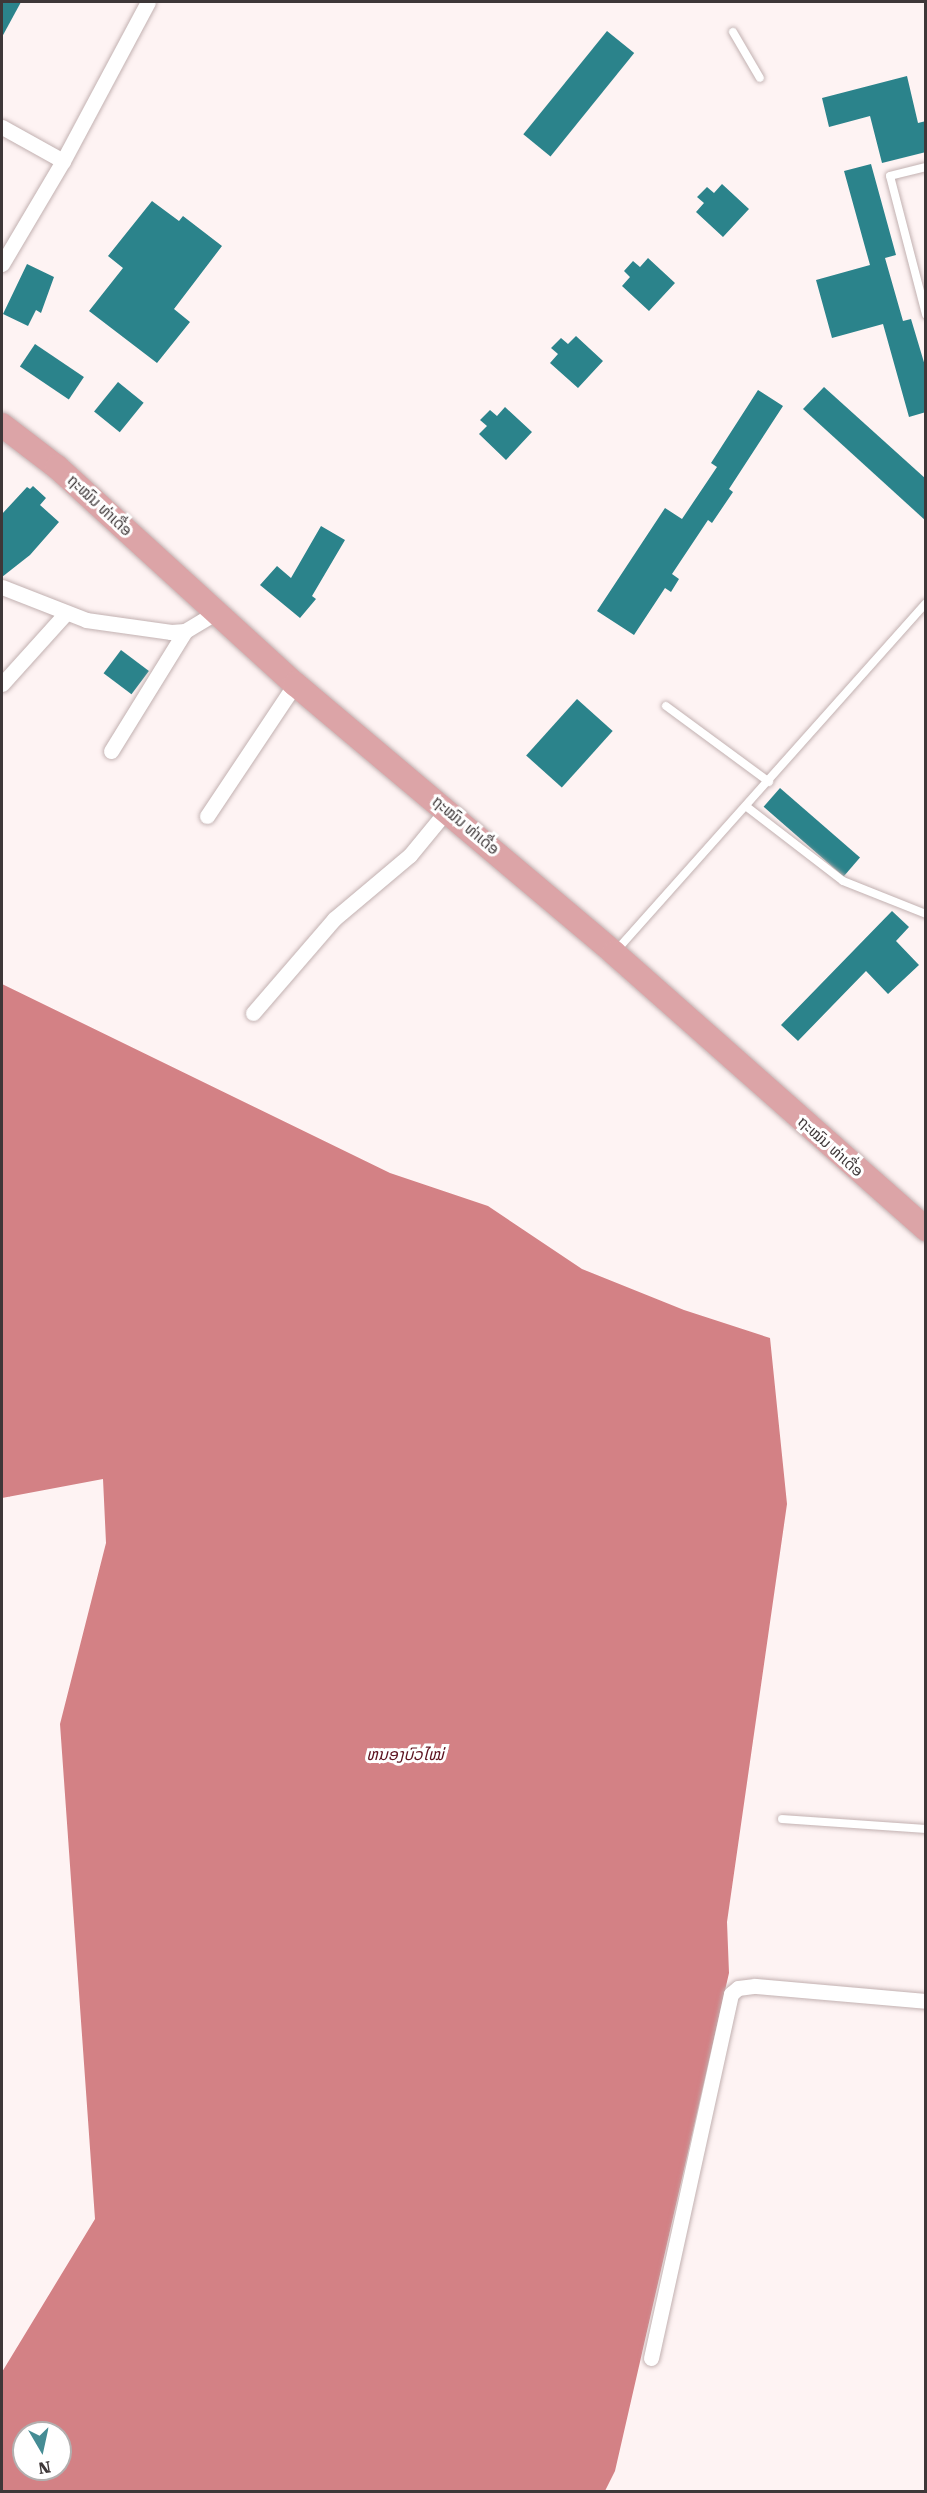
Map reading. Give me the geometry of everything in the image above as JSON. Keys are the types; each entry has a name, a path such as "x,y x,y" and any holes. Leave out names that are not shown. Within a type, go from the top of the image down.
{"main road":[{"name":"ຖະໝົນ ທ່າເດື່ອ","path":"2,425 57,467 214,613 614,953 926,1229"}],"street":[{"path":"2,264 63,161 148,2"},
{"path":"2,127 63,161"},
{"path":"2,587 65,614 171,632 185,631"},
{"path":"111,751 185,631 214,613"},
{"path":"2,684 65,614"},
{"path":"207,816 295,684"},
{"path":"254,1013 334,919 411,855 447,810"},
{"path":"651,2358 731,1994 738,1988 755,1986 926,2001"}],"lane":[{"path":"734,32 760,78"},
{"path":"926,167 890,176 926,314"},
{"path":"614,953 747,807 926,603"},
{"path":"666,706 769,782"},
{"path":"747,807 843,881 926,914"},
{"path":"782,1819 926,1829"}],"water":[{"name":"ຫນອງບົວໄໝ່","path":"2,984 390,1173 488,1206 582,1269 684,1310 770,1338 787,1504 727,1922 729,1973 615,2471 605,2491 2,2491 2,2372 95,2219 60,1724 106,1543 103,1479 2,1498"}],"building":[{"path":"2,2 21,2 2,37"},
{"path":"607,31 634,53 551,156 523,134"},
{"path":"907,76 918,123 926,121 926,152 882,163 870,116 829,127 822,98"},
{"path":"871,164 896,255 885,258 903,321 911,319 926,369 926,412 909,417 883,324 832,338 816,280 870,265 844,171"},
{"path":"722,184 749,209 723,237 696,212 704,203 697,197 707,187 714,193"},
{"path":"152,201 179,221 183,216 222,246 174,309 190,322 157,363 89,311 123,268 108,256"},
{"path":"648,258 675,283 649,311 622,286 630,277 624,271 633,261 640,267"},
{"path":"27,264 54,277 41,313 36,310 28,326 3,314"},
{"path":"576,336 603,361 578,388 550,363 558,354 551,348 561,338 568,344"},
{"path":"35,344 84,377 69,399 20,366"},
{"path":"118,382 144,403 120,432 94,412"},
{"path":"824,387 926,479 926,521 803,409"},
{"path":"758,390 783,406 729,489 733,492 712,523 708,520 672,574 679,579 671,592 665,588 634,635 597,611 665,508 682,519 717,467 711,463"},
{"path":"505,407 532,432 506,460 479,434 487,426 480,420 490,410 497,416"},
{"path":"33,486 46,498 40,505 59,522 30,555 2,577 2,514 27,487 30,489"},
{"path":"321,526 345,540 312,596 316,599 300,618 260,585 277,566 291,578"},
{"path":"121,650 149,671 131,694 104,673"},
{"path":"577,699 613,731 562,788 526,755"},
{"path":"780,788 860,858 844,876 764,807"},
{"path":"892,911 909,927 896,941 919,965 888,994 866,971 798,1041 781,1025"}]}
